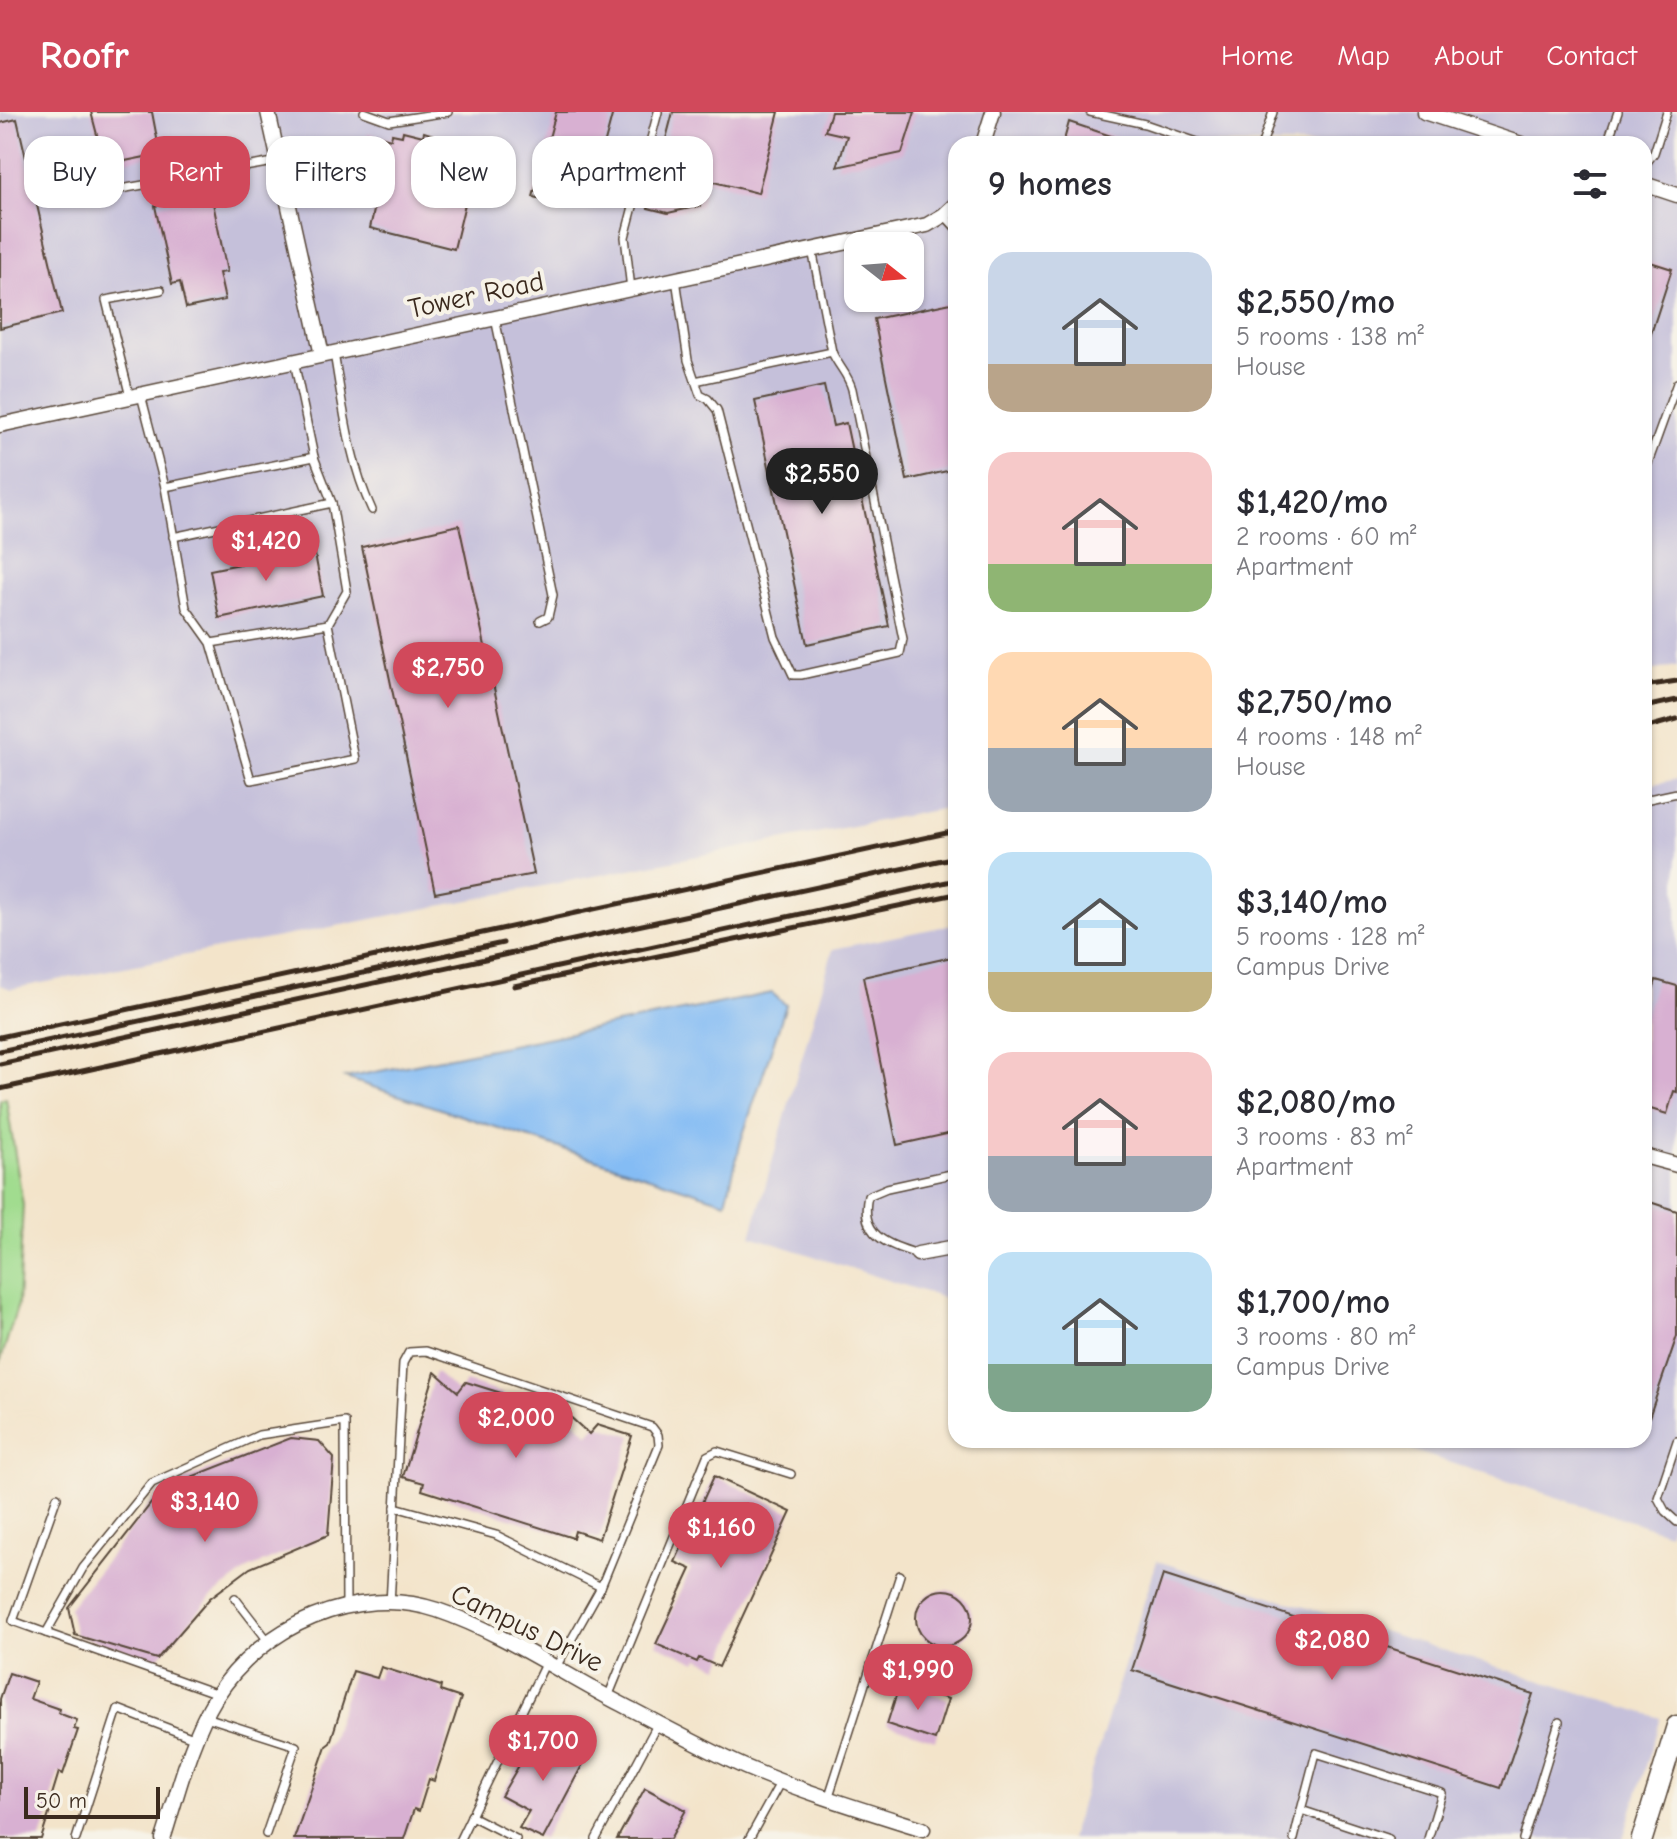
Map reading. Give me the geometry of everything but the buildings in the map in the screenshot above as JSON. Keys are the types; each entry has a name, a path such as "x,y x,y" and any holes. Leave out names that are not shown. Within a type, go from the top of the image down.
{"street":[{"path":"268,112 273,136"},
{"path":"986,136 993,112"},
{"path":"1424,112 1495,136"},
{"path":"1652,187 1677,195"},
{"path":"291,208 328,354"},
{"name":"Tower Road","path":"0,425 927,225 948,211"},
{"path":"1652,1158 1677,1165"},
{"path":"918,1254 948,1248"},
{"name":"Campus Drive","path":"163,1839 196,1739 230,1677 269,1642 299,1622 327,1611 390,1604 420,1606 479,1628 745,1767 828,1799 923,1829"},
{"path":"1642,1839 1677,1726"}],"lane":[{"path":"364,112 389,121 448,112"},
{"path":"631,289 625,237 658,112"},
{"path":"1090,112 1145,124 1180,136"},
{"path":"1265,136 1273,112"},
{"path":"1610,136 1618,112"},
{"path":"1652,156 1667,112"},
{"path":"124,188 266,163"},
{"path":"944,215 948,219"},
{"path":"676,279 688,360 700,395 717,410 775,637 793,675 801,675 900,653 903,639 852,389 848,374 838,365 832,352 812,249"},
{"path":"161,290 106,300 165,487 186,608 211,643 251,780 355,759 328,624 347,591 332,503 314,457 294,361"},
{"path":"495,318 553,595 548,617 540,621"},
{"path":"695,381 832,352"},
{"path":"328,354 359,482 372,510"},
{"path":"1652,452 1677,383"},
{"path":"165,487 314,457"},
{"path":"173,537 332,503"},
{"path":"211,643 328,624"},
{"path":"1652,798 1677,793"},
{"path":"918,1254 878,1236 868,1226 865,1210 868,1196 887,1188 948,1175"},
{"path":"390,1604 403,1363 409,1352 426,1351 652,1427 658,1435 659,1445 601,1587 550,1666 460,1839"},
{"path":"46,1633 83,1568 152,1483 259,1435 345,1422 346,1608"},
{"path":"1677,1441 1658,1498 1665,1511 1677,1522"},
{"path":"608,1697 707,1456 717,1451 791,1474"},
{"path":"57,1497 13,1621 218,1694"},
{"path":"395,1507 496,1535 601,1587"},
{"path":"828,1799 900,1575"},
{"path":"235,1598 269,1642"},
{"path":"76,1839 118,1709 196,1739"},
{"path":"206,1717 296,1746 266,1834"},
{"path":"1523,1839 1559,1722"},
{"path":"596,1839 658,1723"},
{"path":"1294,1839 1316,1753 1442,1793 1428,1839"},
{"path":"749,1839 781,1781"},
{"path":"1301,1810 1389,1839"},
{"path":"471,1816 516,1839"}],"shaded area":[{"path":"0,112 1677,112 1677,666 1652,671 1652,136 948,136 948,808 11,989 0,985"},
{"path":"1677,779 1677,1507 1668,1533 1405,1448 1652,1448 1652,784"},
{"path":"948,926 948,1299 751,1236 833,949"},
{"path":"1157,1561 1661,1718 1623,1839 1070,1839"}],"green space":[{"path":"6,1098 23,1205 18,1304 0,1363 0,1100"}],"water":[{"path":"772,993 786,1005 741,1141 726,1202 345,1078"}],"railway":[{"path":"1652,685 1677,681"},
{"path":"1652,705 1677,700"},
{"path":"1652,726 1677,719"},
{"path":"0,1037 948,833"},
{"path":"0,1064 948,859"},
{"path":"0,1089 948,882"},
{"path":"514,986 948,896"},
{"path":"0,1051 503,943"}]}
